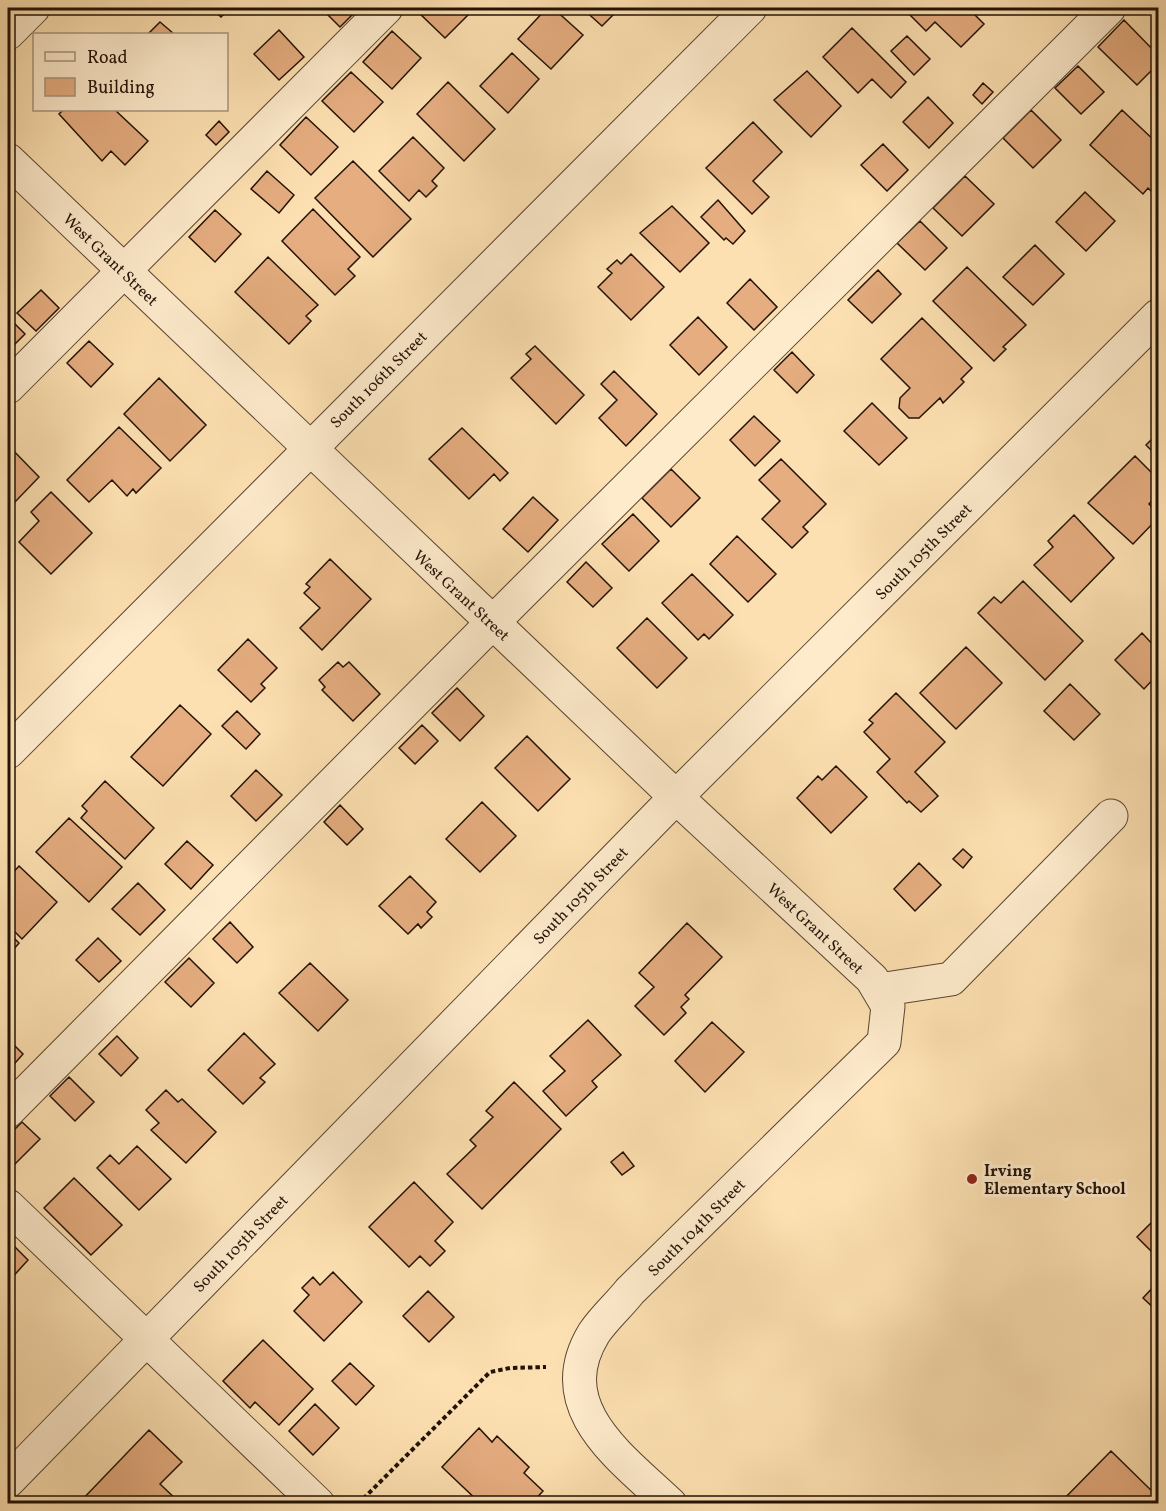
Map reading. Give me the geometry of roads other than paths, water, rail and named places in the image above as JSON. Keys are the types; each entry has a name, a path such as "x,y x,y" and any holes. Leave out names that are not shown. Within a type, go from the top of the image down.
{"street":[{"path":"8,33 33,8"},
{"path":"8,387 386,8"},
{"name":"South 106th Street","path":"8,752 308,448 750,8"},
{"path":"8,1111 492,623 1109,8"},
{"name":"West Grant Street","path":"8,160 492,623 872,979 888,1006 884,1042"},
{"name":"South 105th Street","path":"8,1481 676,797 1158,316"},
{"path":"879,990 951,979 1111,816"},
{"name":"South 104th Street","path":"670,1503 604,1442 584,1410 580,1368 594,1334 630,1292 884,1042"},
{"path":"8,1206 318,1503"}],"place":[{"name":"Irving Elementary School","path":"972,1179"}]}
